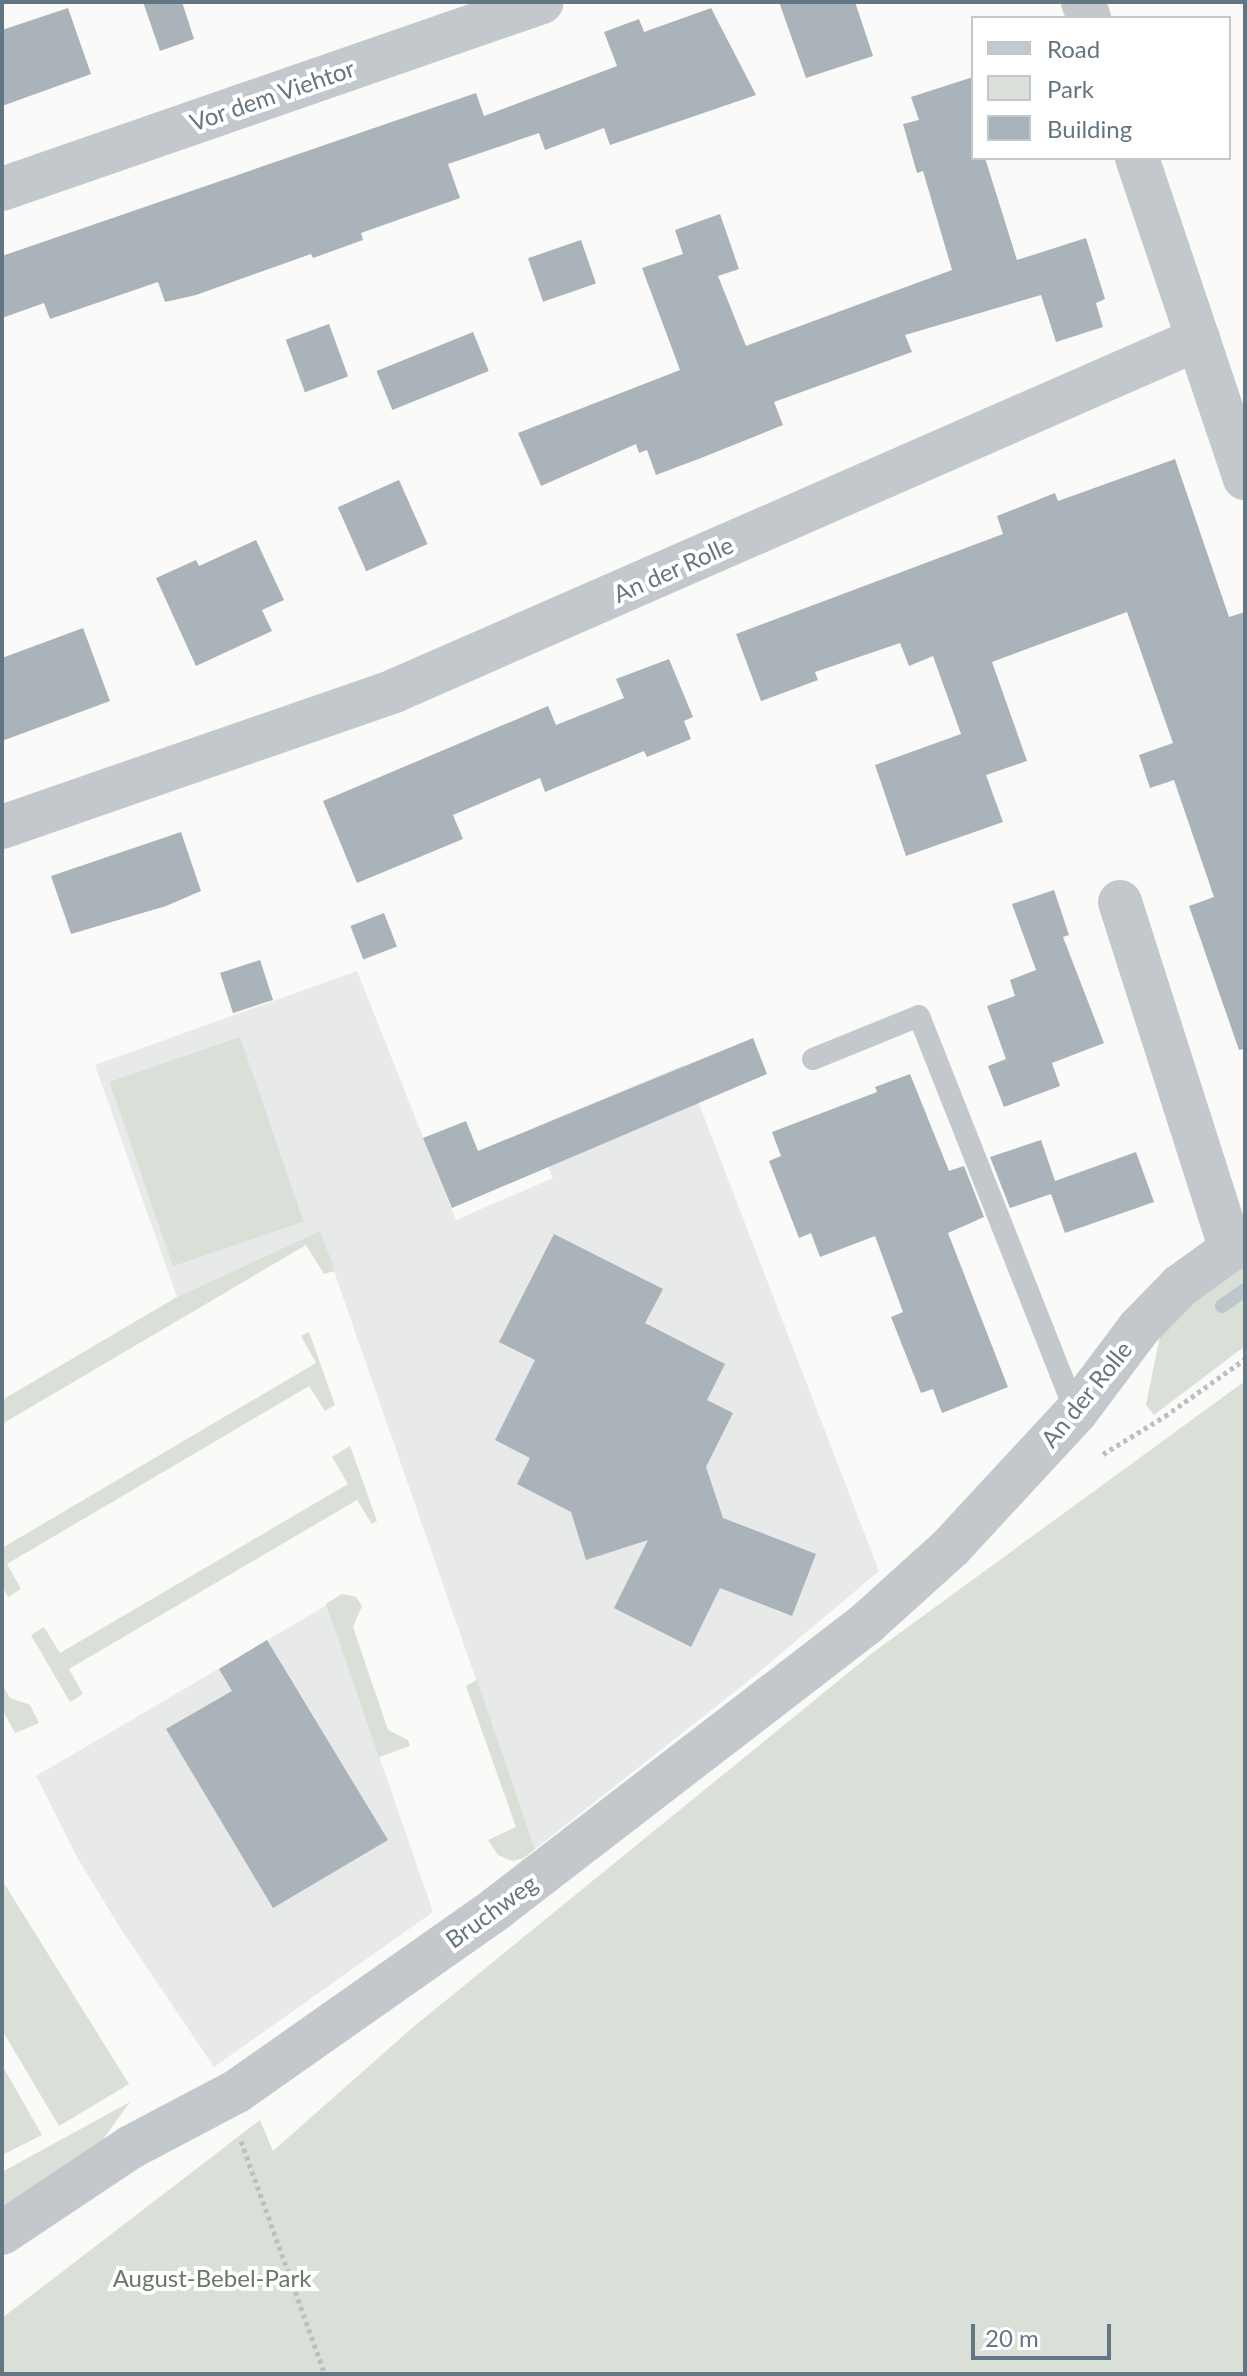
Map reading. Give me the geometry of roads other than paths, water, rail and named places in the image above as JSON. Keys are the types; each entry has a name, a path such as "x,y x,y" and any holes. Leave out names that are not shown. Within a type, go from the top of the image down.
{"street":[{"name":"Vor dem Viehtor","path":"2,189 542,2"},
{"path":"1138,160 1245,478"},
{"name":"An der Rolle","path":"2,827 394,691 1198,339"},
{"name":"An der Rolle","path":"951,1547 1076,1412 1139,1328 1180,1286 1238,1245 1120,902"},
{"name":"Bruchweg","path":"2,2233 131,2147 237,2091 497,1908 867,1623 951,1547"}],"lane":[{"path":"813,1059 919,1016 1076,1412"}],"waterway":[{"path":"1222,1306 1245,1290"}],"park label":[{"name":"August-Bebel-Park","path":"212,2278"}]}
